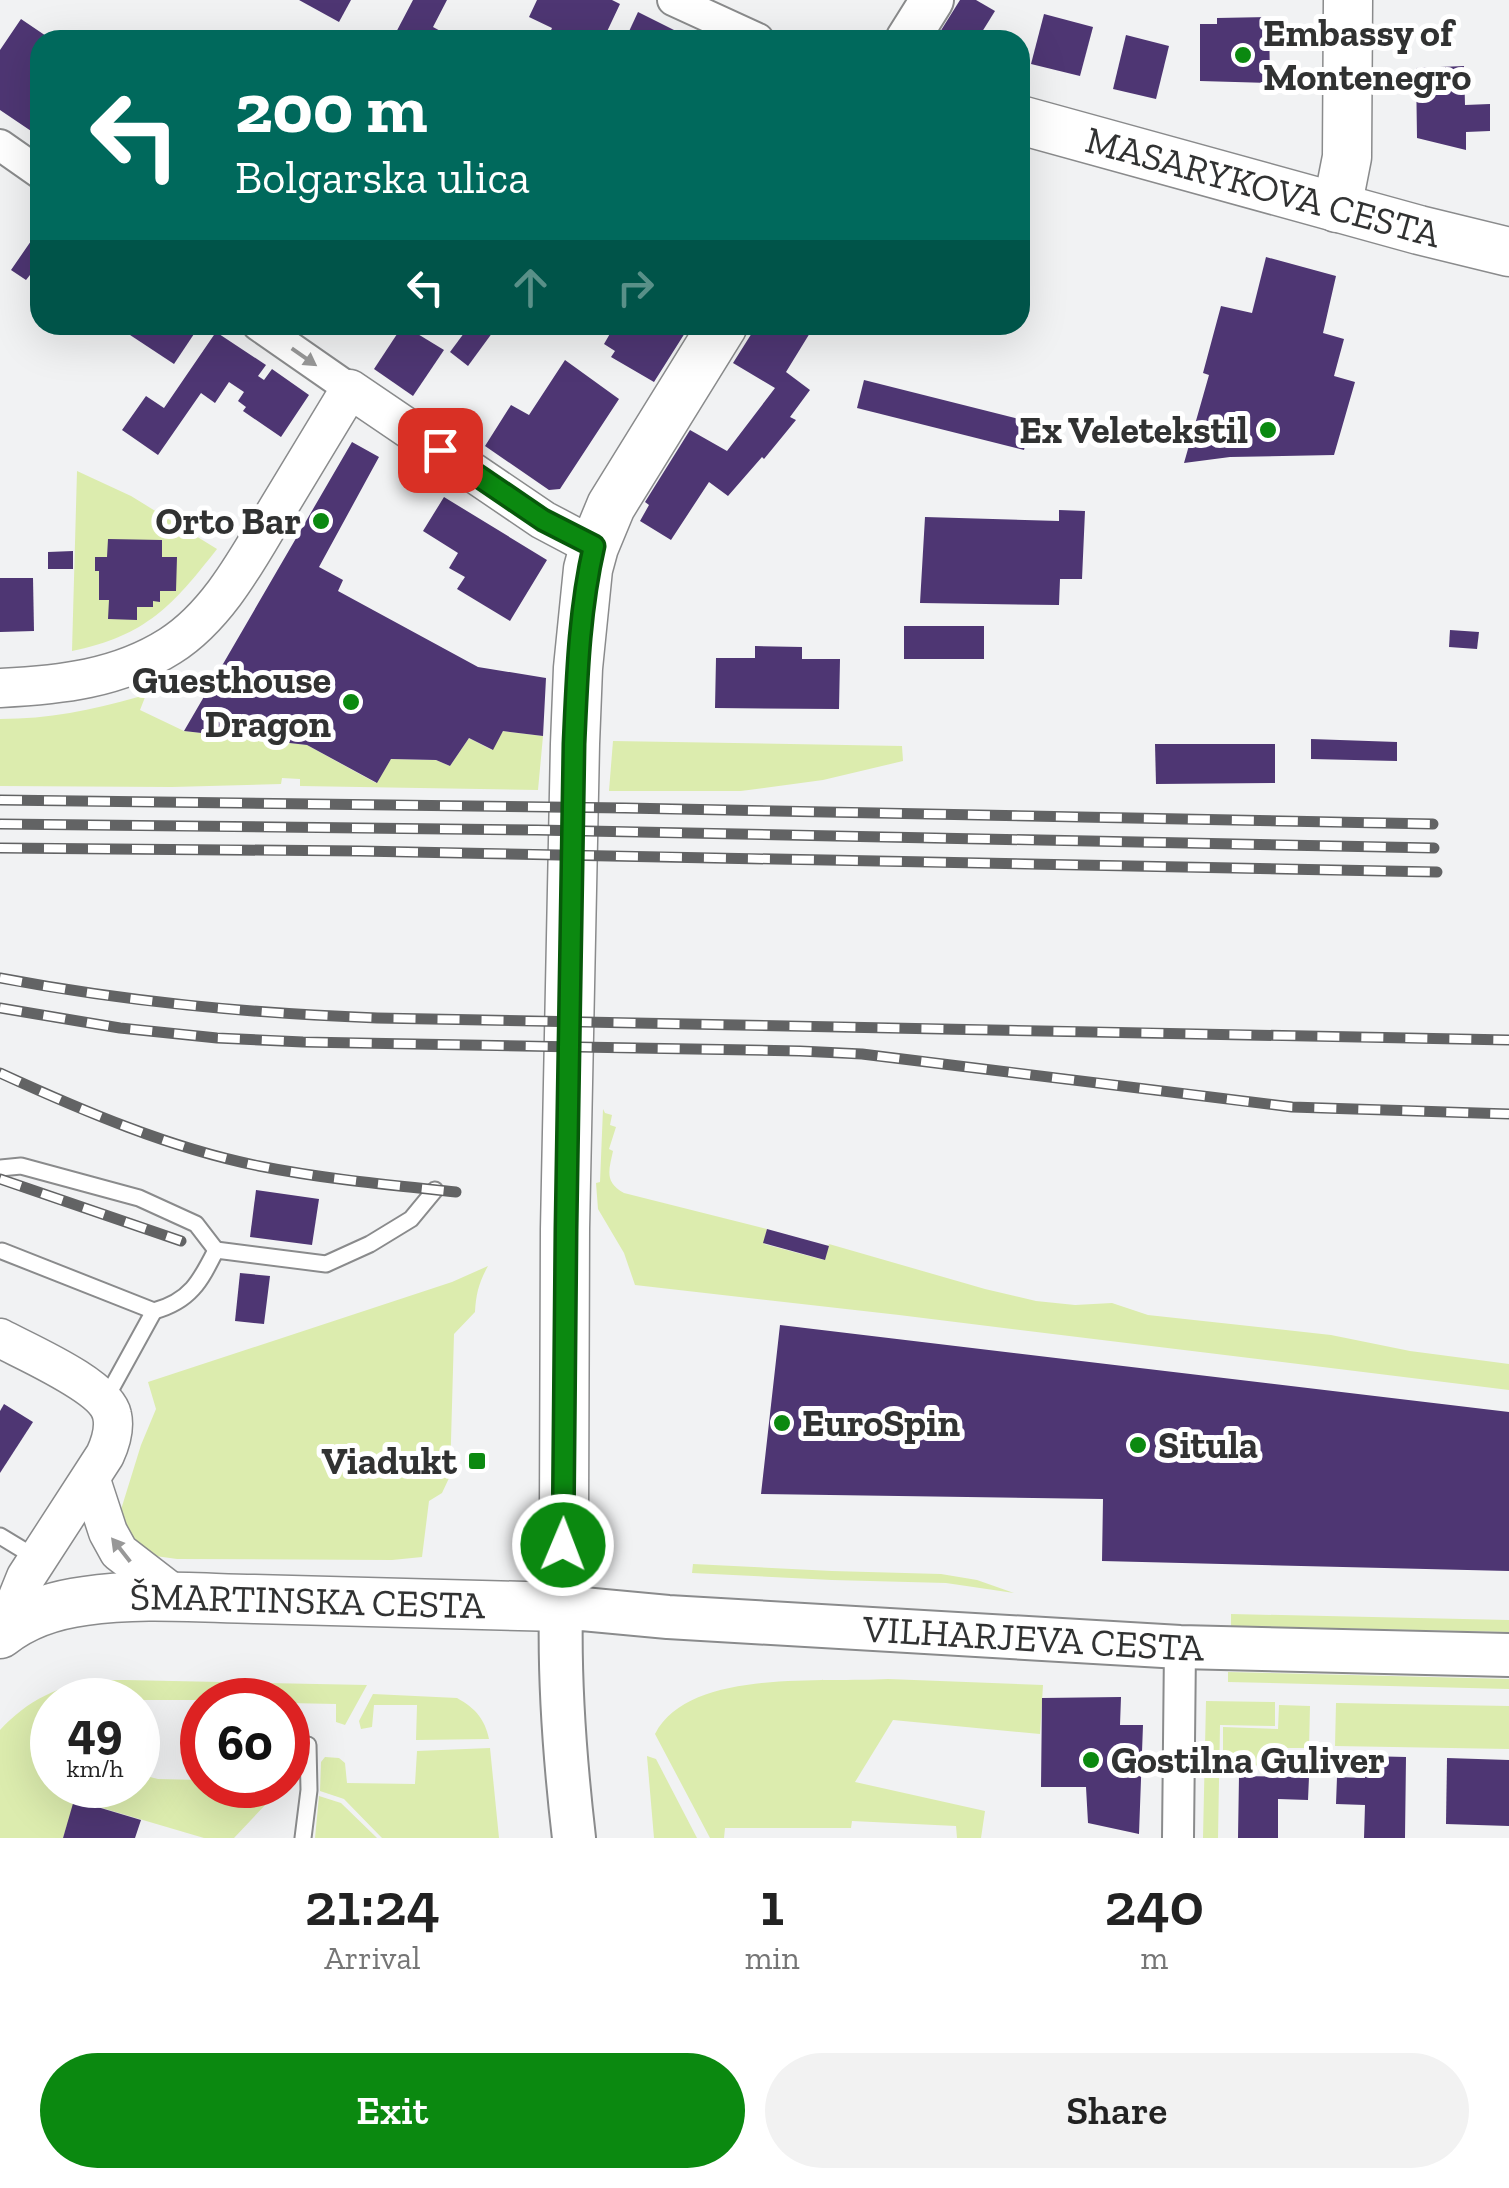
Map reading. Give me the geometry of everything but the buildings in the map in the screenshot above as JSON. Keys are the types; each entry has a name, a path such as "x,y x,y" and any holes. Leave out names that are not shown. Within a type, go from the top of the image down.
{"main road":[{"path":"913,30 932,0"},
{"path":"1337,208 1347,156 1348,0"},
{"name":"MASARYKOVA CESTA","path":"1030,123 1509,252"},
{"path":"574,1838 561,1718 561,1607 578,668 594,546 610,506 717,335"},
{"name":"ŠMARTINSKA CESTA","path":"2,1632 40,1612 86,1601 180,1598 561,1607"},
{"name":"VILHARJEVA CESTA","path":"561,1607 668,1617 1180,1647 1509,1655"}],"street":[{"path":"674,0 739,30"},
{"path":"0,145 30,166"},
{"path":"272,335 543,520 594,546"},
{"path":"0,688 95,678 160,652 187,633 229,585 350,389"},
{"path":"0,1338 86,1384 104,1400 112,1416 110,1442 91,1480 26,1578 2,1632"},
{"path":"91,1480 108,1532 119,1552 180,1598"},
{"path":"1178,1838 1180,1647"}],"lane":[{"path":"0,1168 22,1166 139,1198 196,1224 216,1250 326,1264 411,1220 434,1190"},
{"path":"2,1251 154,1311 170,1307 190,1294 216,1250"},
{"path":"104,1400 154,1311"},
{"path":"0,1536 38,1560"},
{"path":"302,1838 306,1808"}],"green space":[{"path":"77,471 131,496 217,549 171,602 139,627 98,645 72,651"},
{"path":"148,679 151,682 140,710 184,731 307,745 376,783 391,759 436,760 450,766 469,738 492,750 503,731 543,736 538,790 300,786 300,779 282,778 281,784 0,786 0,719 70,713 138,697"},
{"path":"613,741 902,746 903,761 823,780 741,791 609,791"},
{"path":"603,1109 612,1115 610,1125 616,1127 609,1149 613,1151 610,1175 618,1189 767,1229 764,1244 824,1260 829,1244 1036,1301 1112,1303 1148,1315 1331,1335 1410,1351 1509,1364 1509,1390 635,1285 624,1253 598,1209 596,1183 600,1182"},
{"path":"488,1266 478,1288 475,1312 454,1334 450,1476 442,1493 429,1501 422,1557 177,1559 141,1554 119,1516 156,1409 148,1382 452,1282"},
{"path":"693,1564 941,1574 977,1580 1014,1593 946,1583 692,1573"},
{"path":"1231,1614 1509,1620 1509,1632 1231,1626"},
{"path":"1228,1672 1509,1679 1509,1689 1228,1682"},
{"path":"888,1679 1043,1685 1040,1734 893,1720 855,1782 985,1811 981,1838 957,1838 956,1826 852,1821 851,1828 725,1828 724,1838 710,1838 655,1734 672,1713 697,1698 727,1689 760,1683"},
{"path":"160,1681 180,1682 180,1700 160,1700"},
{"path":"310,1684 367,1685 345,1725 336,1722 336,1704 310,1703"},
{"path":"373,1694 457,1698 478,1715 489,1739 416,1740 417,1705 374,1705 372,1727 361,1729 359,1721"},
{"path":"1206,1701 1275,1702 1275,1726 1220,1725 1218,1838 1203,1838"},
{"path":"1336,1703 1509,1706 1509,1749 1335,1746"},
{"path":"30,1705 30,1808 72,1808 63,1838 0,1838 0,1730"},
{"path":"1279,1705 1310,1706 1309,1748 1278,1748 1277,1766 1223,1764 1223,1727 1278,1729"},
{"path":"490,1748 499,1838 382,1838 344,1799 320,1791 321,1762 325,1757 339,1758 345,1763 347,1783 415,1784 417,1751"},
{"path":"647,1756 656,1759 697,1838 654,1838"},
{"path":"160,1779 180,1780 180,1808 262,1808 234,1838 204,1838 102,1808 160,1808"},
{"path":"319,1796 341,1803 377,1838 315,1838"}],"railway":[{"path":"0,800 1433,824"},
{"path":"0,824 1434,848"},
{"path":"0,848 360,851 1437,872"},
{"path":"0,978 188,1005 377,1018 1509,1040"},
{"path":"0,1008 120,1028 217,1038 862,1054 1292,1107 1509,1114"},
{"path":"0,1073 127,1127 226,1158 308,1175 456,1192"},
{"path":"0,1179 181,1241"}],"place":[{"name":"Embassy of Montenegro","path":"1243,55"},
{"name":"Ex Veletekstil","path":"1268,430"},
{"name":"Orto Bar","path":"321,521"},
{"name":"Guesthouse Dragon","path":"351,702"},
{"name":"EuroSpin","path":"782,1423"},
{"name":"Situla","path":"1138,1445"},
{"name":"Viadukt","path":"477,1461"},
{"name":"Gostilna Guliver","path":"1091,1760"}],"route":[{"path":"440,450 543,520 594,546 578,668 574,744 563,1545"}]}
